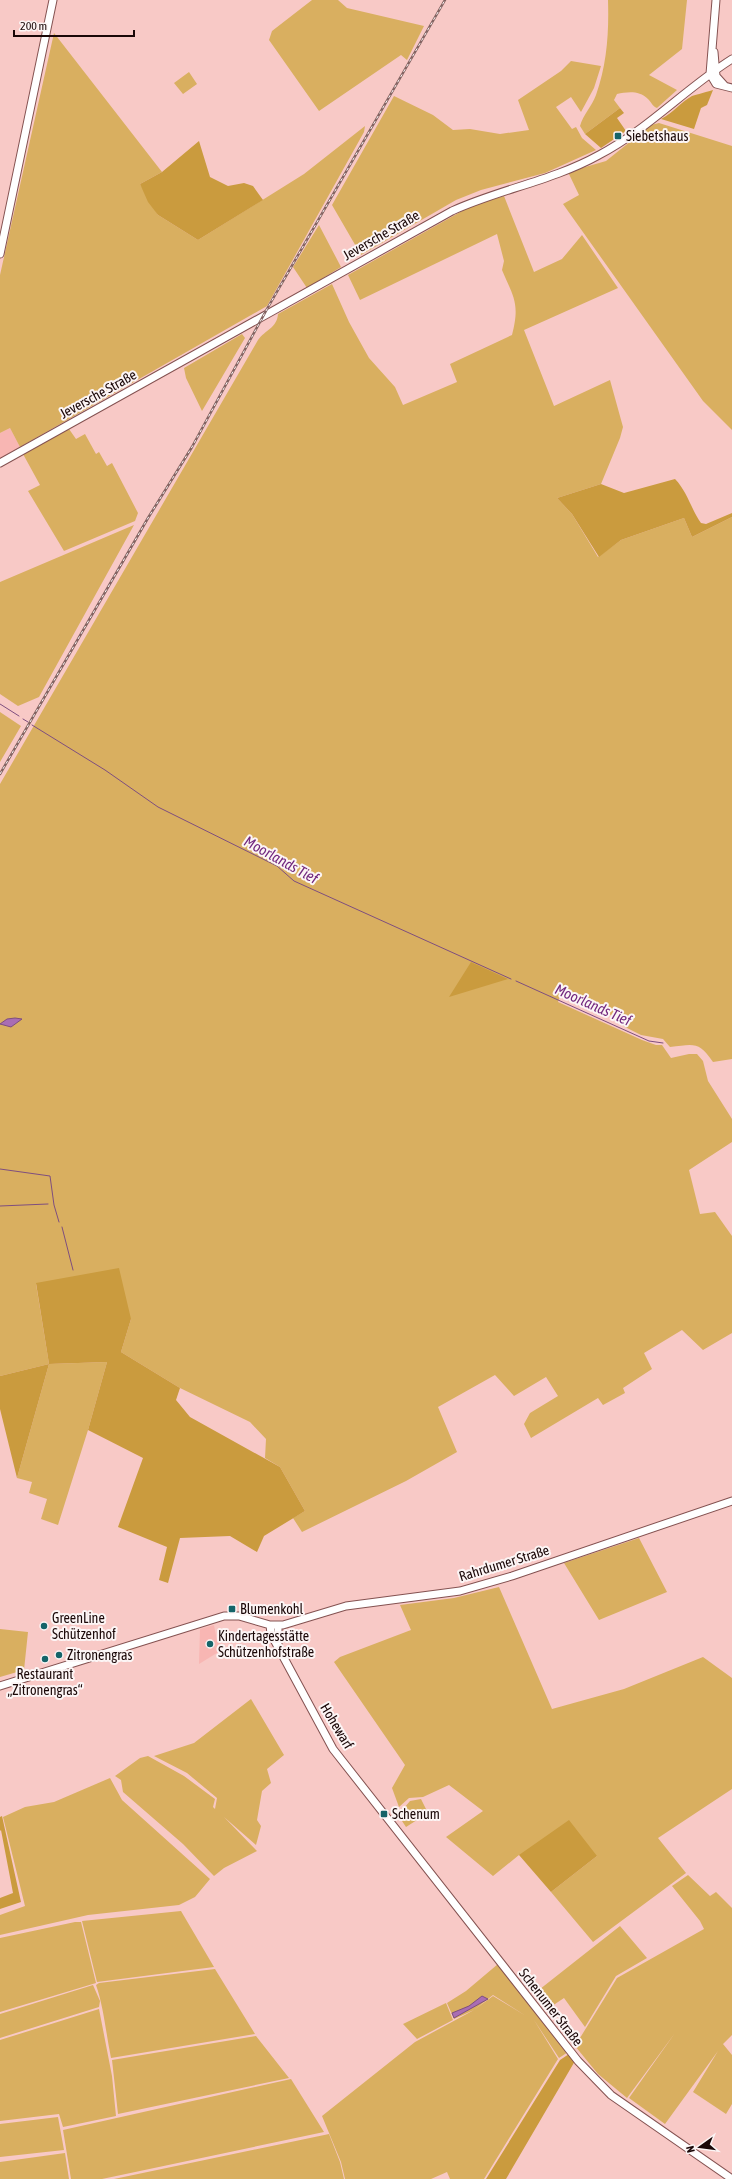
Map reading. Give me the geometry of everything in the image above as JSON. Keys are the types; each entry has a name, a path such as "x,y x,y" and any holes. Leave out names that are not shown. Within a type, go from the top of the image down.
{"street":[{"path":"0,254 53,0"},
{"path":"716,0 712,46 713,72 716,84 729,87"},
{"name":"Jeversche Straße","path":"0,463 440,217 477,200 551,178 598,156 732,59"},
{"name":"Rahrdumer Straße","path":"278,1626 296,1622 346,1606 474,1588 732,1501"},
{"path":"0,1686 218,1617 232,1615 278,1626"},
{"name":"Hohewarf","path":"270,1625 271,1634 293,1672 333,1749 384,1814"},
{"name":"Hohewarf","path":"278,1626 278,1645"},
{"name":"Schenumer Straße","path":"384,1814 578,2061 611,2095 732,2179"}],"shaded area":[{"path":"312,0 338,0 347,8 424,26 407,60 401,55 319,111 269,40 272,31"},
{"path":"608,0 687,0 682,49 649,75 677,90 657,108 641,94 629,92 617,94 614,100 620,108 585,134 580,126 596,95 603,72 608,36"},
{"path":"54,33 162,172 140,184 158,215 198,240 304,174 365,126 364,132 267,306 20,447 10,428 0,433 0,275"},
{"path":"571,61 601,66 594,88 581,112 571,97 556,107 572,129 576,127 582,138 596,150 545,173 481,190 456,200 361,255 332,205 394,96 433,115 453,130 470,129 500,134 529,130 518,100 561,71"},
{"path":"189,72 197,84 183,94 174,83"},
{"path":"713,90 707,105 701,108 694,129 661,119 692,96"},
{"path":"620,108 624,113 617,118 626,131 601,148 585,134"},
{"path":"659,123 732,146 732,430 703,401 563,204 579,195 568,172 606,161 651,125"},
{"path":"199,141 210,177 228,186 244,183 253,186 263,200 198,240 158,215 148,202 140,184 162,172"},
{"path":"504,196 534,272 562,259 582,235 618,288 524,330 554,406 610,380 623,427 601,484 557,498 572,514 598,557 621,540 684,518 692,537 732,517 732,1059 713,1062 700,1047 685,1045 670,1047 663,1039 641,1035 625,1027 607,1012 560,996 558,1002 642,1040 656,1045 662,1045 671,1058 689,1054 697,1054 703,1061 708,1081 732,1119 732,1142 689,1170 700,1214 715,1212 732,1236 732,1333 703,1350 682,1330 644,1353 652,1369 623,1388 625,1393 603,1405 598,1398 531,1438 524,1424 530,1413 558,1396 546,1377 514,1396 495,1375 438,1407 457,1452 406,1481 302,1532 293,1518 305,1511 280,1467 265,1458 266,1439 250,1422 180,1388 121,1352 131,1319 36,1284 49,1364 0,1376 0,784 258,340 273,326 278,314 332,284 349,322 369,358 395,387 403,405 457,382 450,364 512,335 516,308 513,295 502,270 504,261 497,234 360,300 348,275 471,206"},
{"path":"319,225 341,267 307,288 293,267"},
{"path":"242,334 245,338 202,411 186,378 184,368"},
{"path":"10,428 20,447 0,459 0,433"},
{"path":"69,429 76,439 85,434 96,454 99,452 107,466 112,463 138,513 135,521 64,551 28,491 40,485 23,454"},
{"path":"675,479 683,489 701,523 706,524 732,513 732,517 692,537 684,518 621,540 599,557 572,514 557,498 601,484 624,493"},
{"path":"134,525 39,697 18,706 0,694 0,582"},
{"path":"0,712 21,726 0,762"},
{"path":"471,962 508,979 449,997"},
{"path":"7,1019 22,1019 11,1027 0,1024"},
{"path":"119,1268 131,1319 121,1352 180,1388 176,1400 190,1417 280,1467 305,1511 264,1536 257,1552 230,1536 180,1538 168,1583 159,1580 167,1547 118,1527 143,1458 88,1430 107,1362 49,1364 36,1283"},
{"path":"107,1362 88,1430 58,1525 41,1519 47,1499 29,1493 32,1482 17,1478 49,1364"},
{"path":"49,1364 17,1478 0,1409 0,1376"},
{"path":"639,1538 667,1592 599,1620 564,1563"},
{"path":"499,1587 552,1709 624,1689 703,1657 732,1678 732,1789 658,1838 686,1873 593,1942 551,1892 597,1856 519,1855 493,1876 446,1837 483,1811 449,1785 423,1797 409,1798 399,1807 392,1788 405,1765 334,1662 340,1657 411,1630 400,1605 454,1598"},
{"name":"Kindertagesstätte Schützenhofstraße","path":"214,1625 217,1641 225,1648 199,1664 200,1629"},
{"path":"0,1629 28,1632 24,1670 0,1677"},
{"path":"251,1699 284,1755 267,1769 271,1783 262,1791 257,1820 261,1826 256,1845 224,1817 257,1851 224,1868 214,1876 183,1844 123,1792 121,1780 115,1776 140,1758 148,1756 184,1776 215,1799 213,1807 215,1809 217,1798 187,1773 154,1756 194,1743"},
{"path":"110,1778 122,1800 210,1879 195,1897 179,1905 88,1915 0,1935 0,1915 25,1906 3,1817 25,1807 54,1802"},
{"path":"421,1799 428,1813 406,1827 398,1815 410,1801"},
{"path":"2,1816 21,1902 0,1909 0,1898 13,1893 1,1830 0,1831 0,1817"},
{"path":"569,1820 597,1856 551,1892 519,1855"},
{"path":"688,1875 710,1896 716,1892 732,1908 732,2035 723,2044 732,2055 732,2104 726,2114 693,2092 718,2051 665,2124 629,2098 675,2033 627,2098 598,2074 575,2046 617,1978 704,1929 700,1921 672,1886"},
{"path":"181,1911 214,1967 97,1982 82,1921"},
{"path":"81,1922 96,1983 0,2012 0,1938"},
{"path":"620,1926 647,1958 616,1976 585,2027 564,1998 546,2010 535,1993"},
{"path":"498,1964 568,2052 559,2058 534,2020 558,2059 484,2179 450,2179 447,2172 431,2179 345,2179 341,2162 322,2116 415,2042 474,2010 454,2019 447,2003 466,1991","holes":["493,1995 526,2016 493,1996 474,2010"]},
{"path":"215,1969 255,2034 111,2058 103,2012 96,1985 99,1983"},
{"path":"93,1985 100,2001 99,2007 0,2038 0,2014"},
{"path":"482,1996 488,1999 454,2018 452,2013 469,2006"},
{"path":"446,2003 453,2020 417,2039 403,2024"},
{"path":"99,2009 112,2076 116,2116 63,2127 59,2114 0,2121 0,2040"},
{"path":"256,2036 289,2078 118,2114 112,2060"},
{"path":"569,2054 575,2061 506,2179 486,2179 560,2060"},
{"path":"291,2079 324,2132 102,2179 71,2179 63,2130"},
{"path":"58,2117 64,2150 0,2157 0,2124"},
{"path":"329,2134 340,2162 344,2179 114,2179"},
{"path":"65,2153 69,2179 0,2179 0,2162"}],"waterway":[{"name":"Moorlands Tief","path":"0,704 19,716"},
{"name":"Moorlands Tief","path":"23,719 28,722"},
{"name":"Moorlands Tief","path":"32,725 105,770 158,807 277,866 294,881 511,979"},
{"name":"Moorlands Tief","path":"516,981 649,1041 663,1043"},
{"path":"0,1169 50,1176 54,1205 59,1222"},
{"path":"0,1206 48,1204"},
{"path":"62,1227 73,1270"}],"railway":[{"path":"0,774 148,518 192,447 267,309 445,0"}],"place":[{"name":"Siebetshaus","path":"618,136"},
{"name":"Blumenkohl","path":"232,1609"},
{"name":"GreenLine Schützenhof","path":"44,1626"},
{"name":"Kindertagesstätte Schützenhofstraße","path":"210,1644"},
{"name":"Zitronengras","path":"59,1655"},
{"name":"Restaurant „Zitronengras“","path":"45,1659"},
{"name":"Schenum","path":"384,1814"}]}
